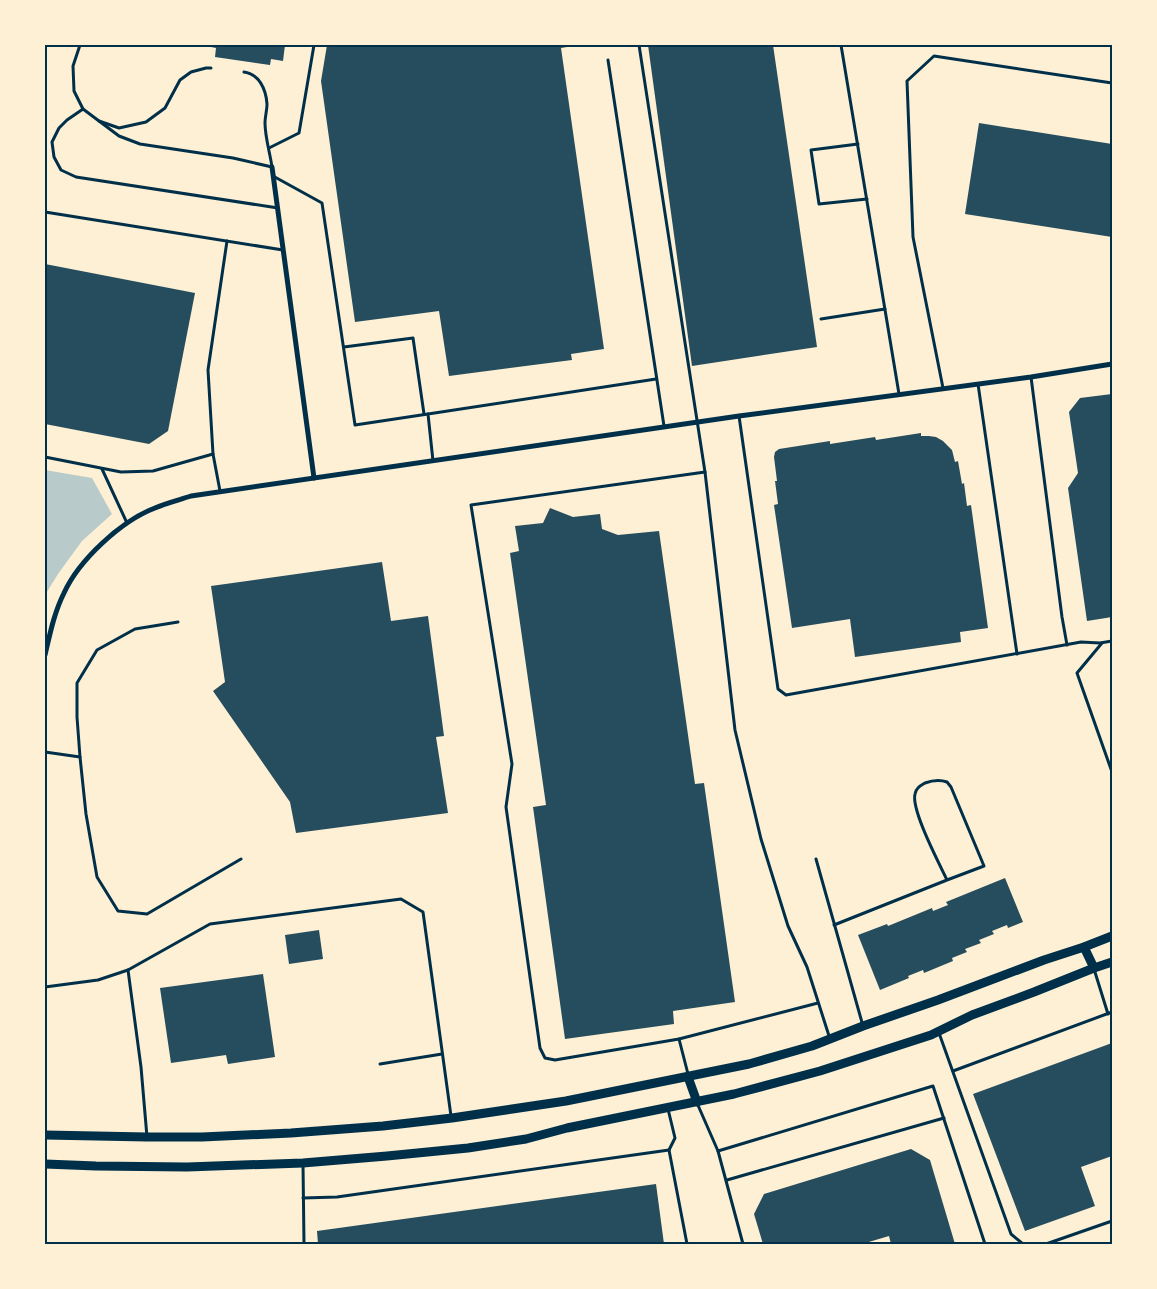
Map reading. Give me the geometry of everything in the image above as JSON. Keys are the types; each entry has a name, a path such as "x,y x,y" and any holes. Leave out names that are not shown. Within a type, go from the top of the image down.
{"street":[{"path":"272,166 314,478"},
{"path":"45,655 52,626 64,592 84,561 127,522 154,508 191,496 1112,364"},
{"path":"45,1135 147,1138 291,1133 383,1126 452,1118 566,1101 749,1064 812,1046 1112,936"},
{"path":"1084,947 1094,968"},
{"path":"45,1164 187,1167 302,1163 468,1148 526,1139 567,1128 734,1094 820,1072 931,1035 972,1016 1112,962"},
{"path":"688,1077 697,1102"}],"lane":[{"path":"80,45 73,66 74,91 83,109 119,136 140,144 272,166 265,124 267,104 264,88 257,77 244,72"},
{"path":"269,148 299,133 314,45"},
{"path":"639,45 705,472 735,730 761,839 788,926 807,967 830,1039"},
{"path":"841,45 899,394"},
{"path":"943,388 913,237 907,81 934,56 1112,83"},
{"path":"608,60 664,427"},
{"path":"99,121 119,128 146,122 165,108 180,80 191,72 211,68"},
{"path":"83,109 59,128 52,142 54,157 61,170 76,177 278,208"},
{"path":"858,144 811,150 819,204 867,199"},
{"path":"273,176 322,203 356,425 656,379"},
{"path":"45,212 284,250"},
{"path":"220,491 213,454 208,370 226,241"},
{"path":"821,319 885,309"},
{"path":"344,347 413,338 433,461"},
{"path":"1031,377 1067,645"},
{"path":"978,384 1017,654"},
{"path":"739,416 778,688 786,695 1081,642 1102,643 1112,640"},
{"path":"45,457 122,472 153,471 213,454"},
{"path":"102,468 127,522"},
{"path":"705,472 471,505 512,764 506,807 540,1048 545,1058 555,1060 679,1039 818,1003"},
{"path":"178,622 135,629 97,650 77,683 80,757 86,814 97,877 118,911 147,914 240,859"},
{"path":"1102,643 1077,673 1112,772"},
{"path":"45,752 80,757"},
{"path":"834,925 984,866 951,787 947,782 935,780 918,788 914,794 915,803 924,830 947,880"},
{"path":"816,859 863,1026"},
{"path":"45,987 98,980 128,970 210,924 401,899 423,912 452,1118"},
{"path":"953,1071 1110,1013 1094,968"},
{"path":"128,970 141,1067 147,1138"},
{"path":"938,1032 1012,1234 1023,1244"},
{"path":"679,1039 688,1077"},
{"path":"380,1064 442,1054"},
{"path":"718,1151 933,1086 985,1244"},
{"path":"697,1102 718,1151 743,1244"},
{"path":"668,1107 675,1138 669,1150 687,1244"},
{"path":"727,1180 944,1118"},
{"path":"303,1198 346,1195 669,1150"},
{"path":"302,1163 304,1244"},
{"path":"1046,1244 1112,1221"}],"shaded area":[{"path":"45,470 92,478 112,514 82,541 45,595"}],"building":[{"path":"206,45 285,45 283,61 271,59 270,65 215,57 216,48"},
{"path":"327,45 573,45 561,48 604,349 571,354 572,360 449,376 439,311 355,322 321,81"},
{"path":"648,45 773,45 817,347 692,366"},
{"path":"979,123 1112,144 1112,237 965,214"},
{"path":"45,264 195,293 168,431 149,444 45,424"},
{"path":"1112,394 1112,617 1087,621 1068,488 1078,473 1069,412 1080,398"},
{"path":"921,433 921,436 936,437 943,441 952,450 955,462 958,461 962,484 964,483 967,506 971,505 988,628 960,632 961,642 855,657 850,619 792,628 774,505 778,504 775,481 777,481 775,452 779,449 830,441 830,444 875,437 876,440"},
{"path":"550,508 573,517 600,514 602,529 618,535 659,531 695,784 704,783 735,1002 673,1011 674,1024 565,1039 533,807 546,805 510,553 519,551 515,526 543,523"},
{"path":"382,562 391,621 428,616 444,736 436,737 448,813 296,833 290,802 213,691 225,682 211,586"},
{"path":"1005,878 1023,922 1008,928 1007,925 992,931 994,934 979,940 981,943 965,949 967,952 952,958 953,961 924,973 923,970 880,990 858,935 887,924 888,926 932,908 933,911 948,905 946,902"},
{"path":"319,930 323,959 289,964 285,935"},
{"path":"263,974 275,1057 228,1064 226,1055 171,1063 160,988"},
{"path":"1112,1043 1112,1156 1081,1167 1095,1206 1025,1231 973,1094"},
{"path":"911,1149 930,1160 955,1244 891,1244 889,1236 862,1244 763,1244 754,1214 764,1194"},
{"path":"656,1184 664,1244 318,1244 317,1231"}]}
